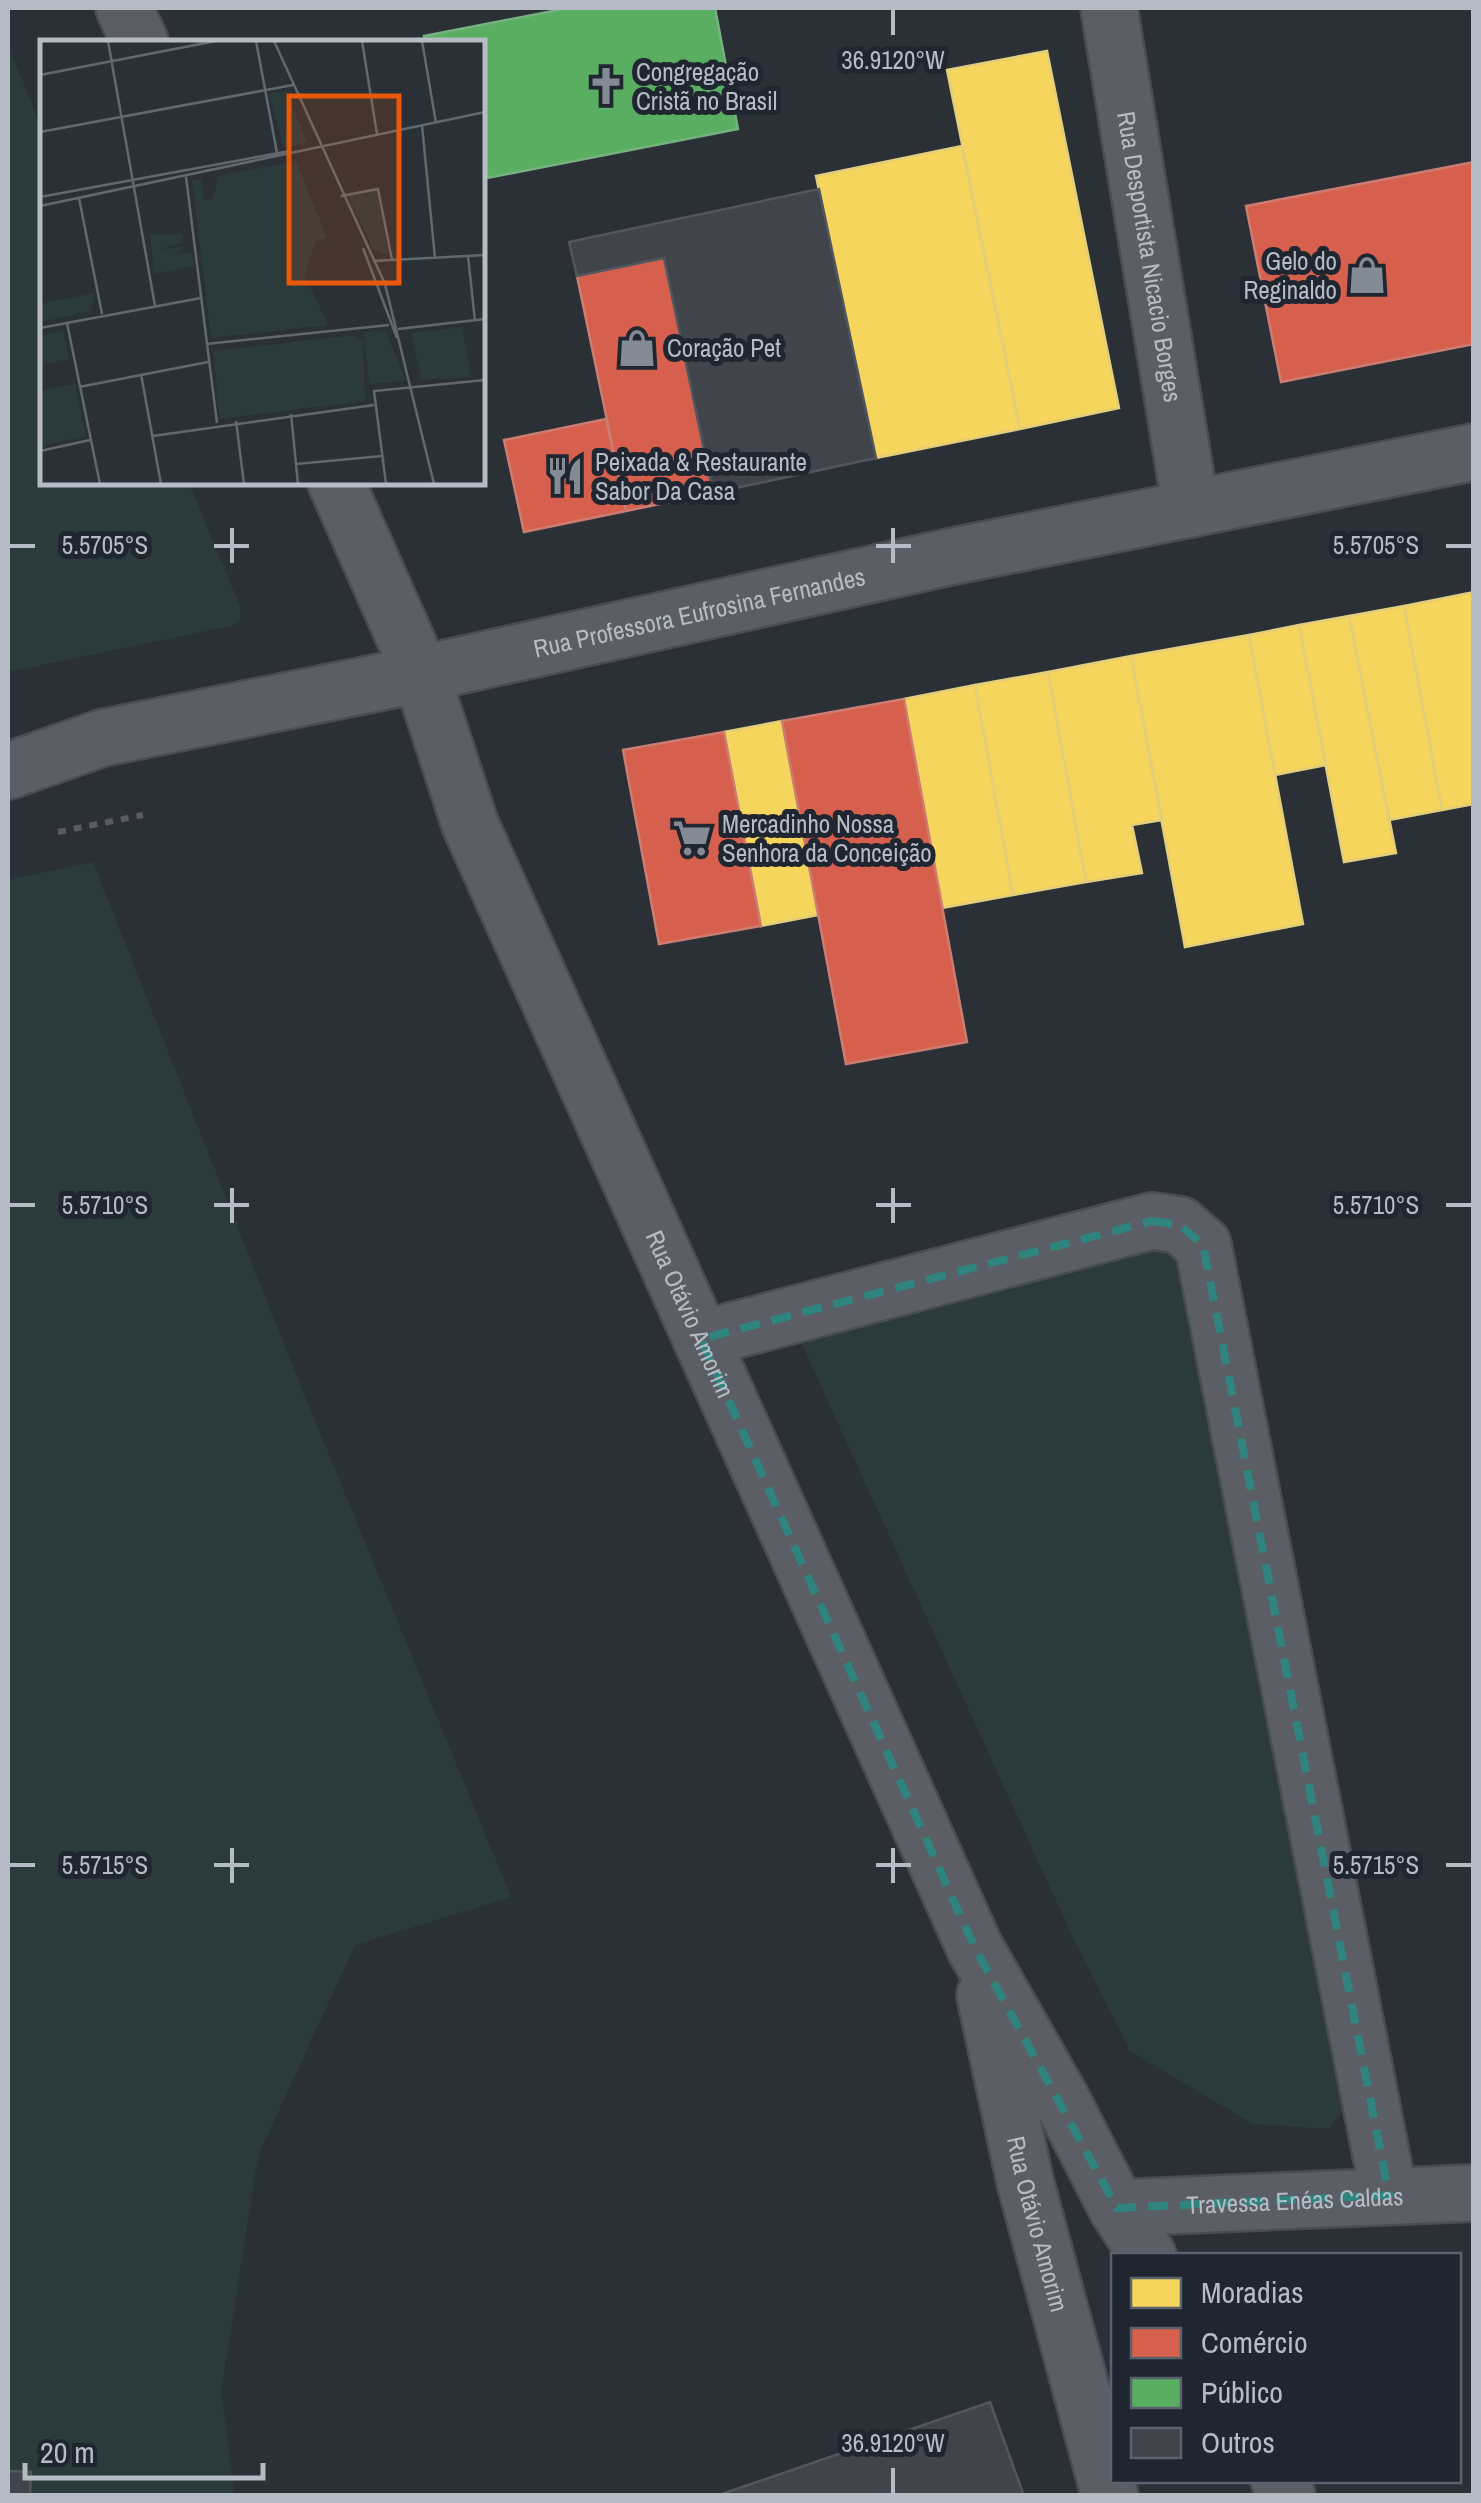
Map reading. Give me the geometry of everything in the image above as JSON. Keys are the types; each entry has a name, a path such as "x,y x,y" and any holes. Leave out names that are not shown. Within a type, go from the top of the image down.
{"street":[{"path":"124,8 139,40"},
{"name":"Rua Desportista Nicacio Borges","path":"1109,8 1191,508"},
{"name":"Rua Professora Eufrosina Fernandes","path":"102,738 421,674 930,562 1474,452"},
{"name":"Rua Otávio Amorim","path":"337,485 421,674 470,824 975,1948 1061,2099 1116,2208 1146,2253"},
{"path":"8,737 102,738"},
{"path":"8,771 102,738"},
{"path":"702,1339 1152,1221 1180,1225 1202,1245 1389,2195"},
{"name":"Rua Otávio Amorim","path":"975,1948 1025,2181 1110,2496"},
{"name":"Travessa Enéas Caldas","path":"1116,2208 1474,2193"}],"path":[{"path":"46,834 144,815"}],"highlighted area":[{"path":"1152,1221 1180,1225 1203,1245 1389,2195 1117,2208 975,1948 701,1339"}],"shaded area":[{"path":"8,45 40,124 40,485 190,485 240,606 241,618 235,625 8,672"},
{"path":"93,862 295,1372 511,1897 355,1945 258,2156 221,2393 235,2495 8,2495 8,880"},
{"path":"1181,1238 1369,2080 1329,2129 1253,2124 1130,2051 1073,1938 789,1316"}],"building: Moradias":[{"path":"1047,51 1119,408 1020,429 947,70"},
{"path":"962,146 1020,429 876,458 816,176"},
{"path":"1474,592 1474,804 1442,810 1404,606"},
{"path":"1404,606 1442,810 1389,820 1349,616"},
{"path":"1349,616 1396,853 1344,862 1299,625"},
{"path":"1299,625 1326,765 1275,775 1249,635"},
{"path":"1249,635 1303,924 1185,947 1131,656"},
{"path":"1131,656 1162,820 1132,825 1142,873 1086,882 1048,672"},
{"path":"1048,672 1086,882 1013,895 975,685"},
{"path":"975,685 1013,895 942,908 904,699"},
{"path":"782,721 818,915 761,926 724,732"}],"building: Comércio":[{"name":"Gelo do Reginaldo","path":"1474,162 1474,344 1281,382 1246,206"},
{"name":"Coração Pet","path":"664,258 713,493 626,511 577,276"},
{"name":"Peixada & Restaurante Sabor Da Casa","path":"606,419 626,511 524,532 504,440"},
{"path":"904,699 967,1042 846,1064 782,721"},
{"name":"Mercadinho Nossa Senhora da Conceição","path":"724,732 761,926 659,944 623,750"}],"building: Público":[{"name":"Congregação Cristã no Brasil","path":"568,8 715,8 738,129 485,178 485,40 425,40 424,36"}],"building: Outros":[{"path":"819,189 876,458 713,493 664,258 577,276 569,242"},
{"path":"990,2402 1024,2496 716,2496"},
{"path":"8,2471 31,2472 30,2496 8,2496"}],"place":[{"name":"Congregação Cristã no Brasil","path":"606,86"},
{"name":"Gelo do Reginaldo","path":"1367,275"},
{"name":"Coração Pet","path":"637,348"},
{"name":"Peixada & Restaurante Sabor Da Casa","path":"565,476"},
{"name":"Mercadinho Nossa Senhora da Conceição","path":"692,838"}]}
